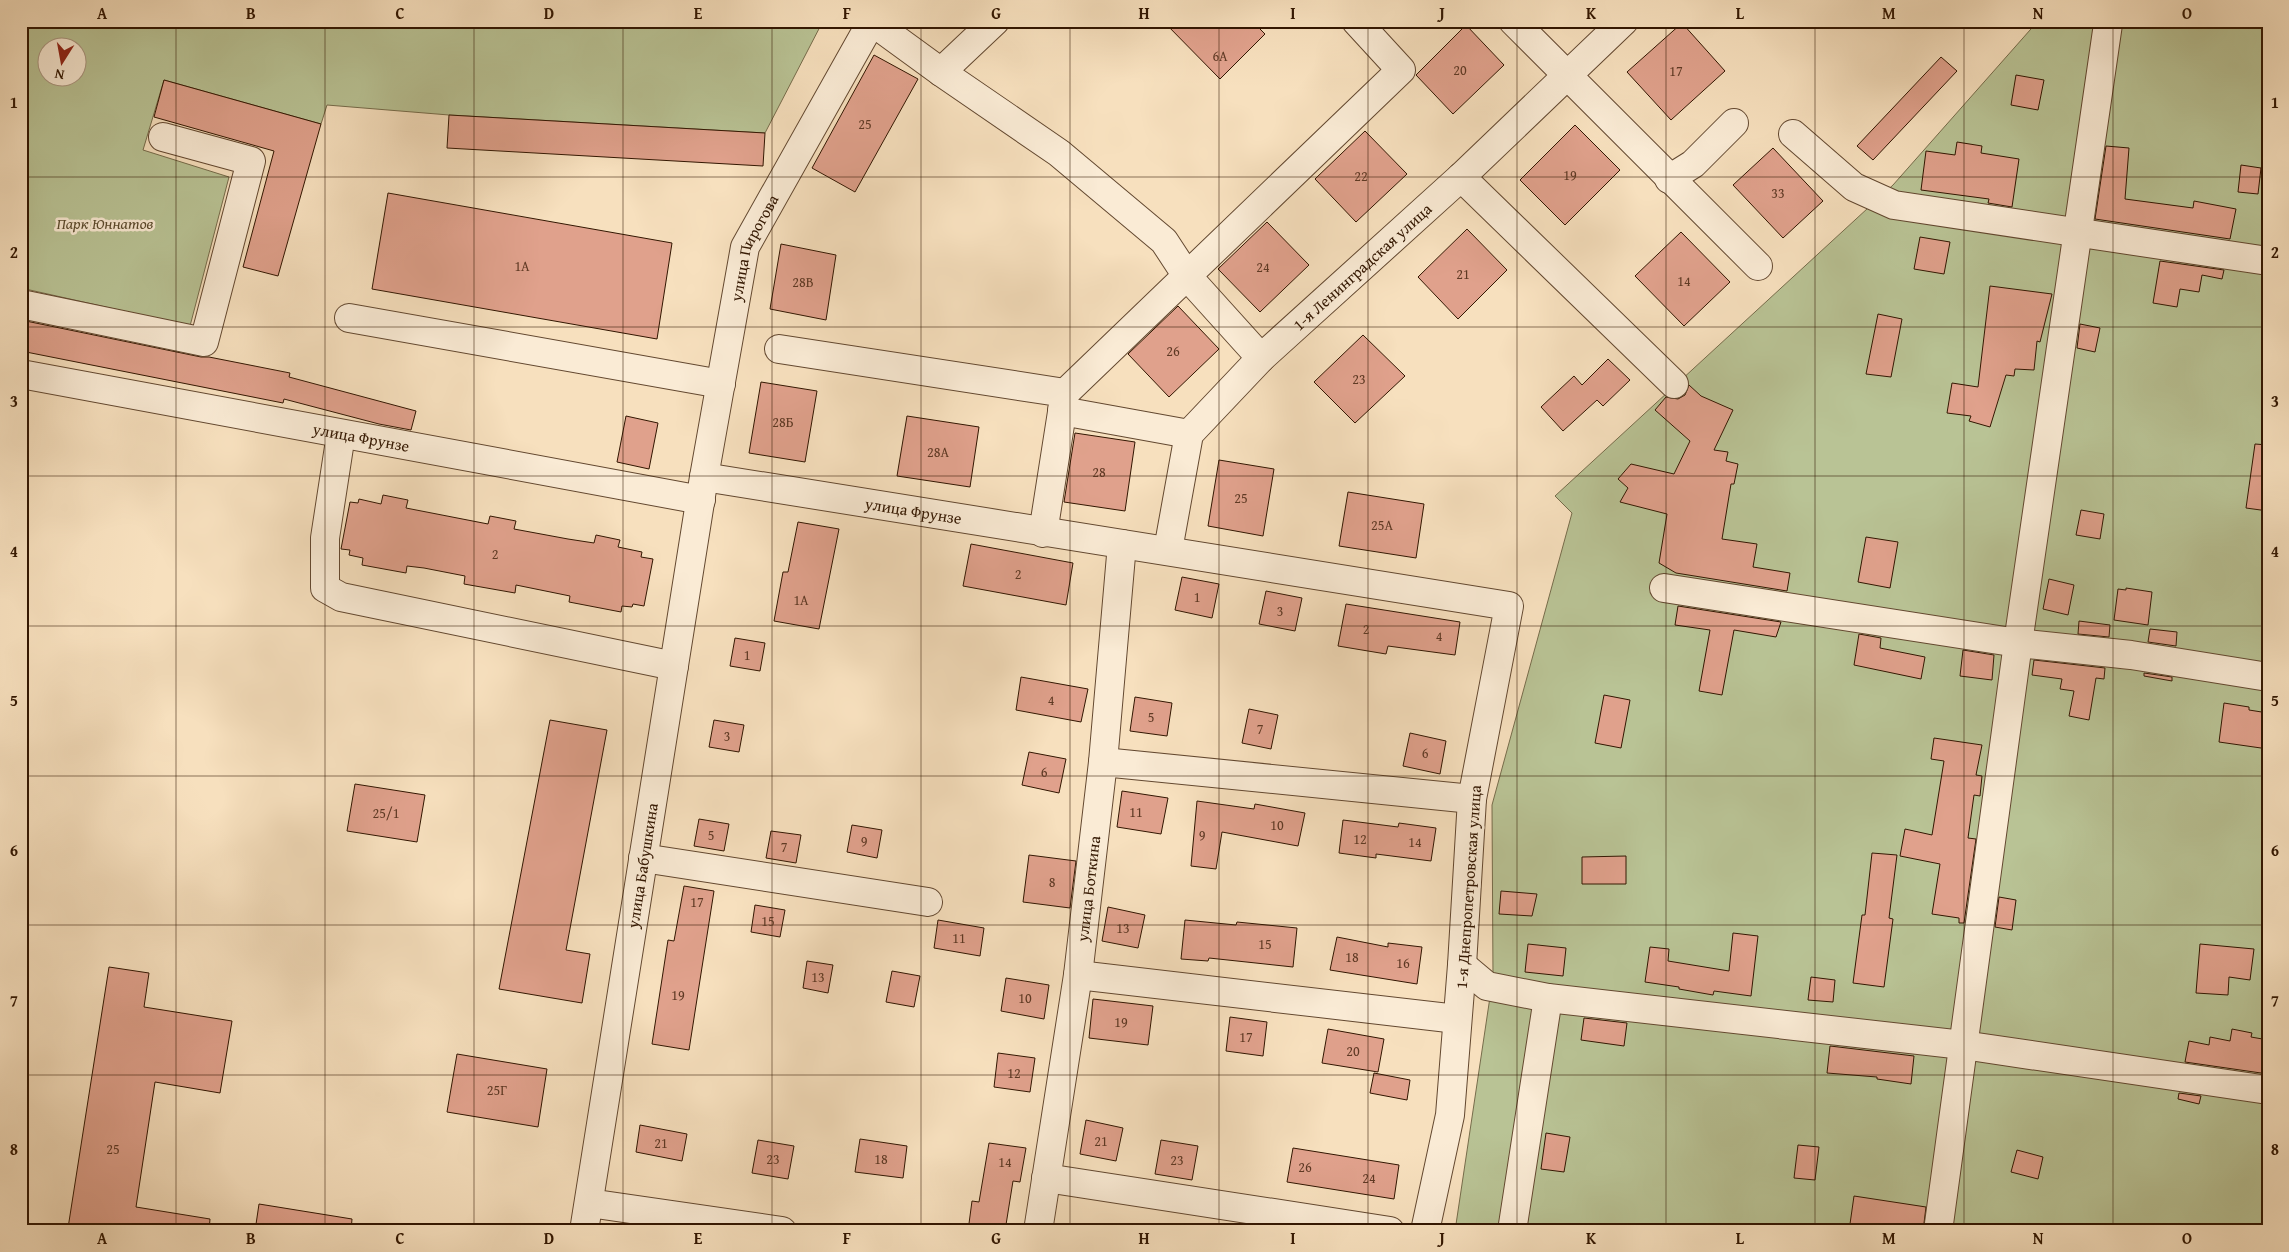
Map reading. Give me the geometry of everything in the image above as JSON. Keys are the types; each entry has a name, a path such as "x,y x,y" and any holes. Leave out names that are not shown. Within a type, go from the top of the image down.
{"street":[{"path":"871,21 1066,160 1164,241 1187,276 1261,358"},
{"name":"улица Пирогова","path":"702,488 745,247 871,21"},
{"path":"941,72 995,21"},
{"path":"1043,533 1064,402 1187,276 1401,70 1356,21"},
{"path":"1513,21 1758,266"},
{"name":"1-я Ленинградская улица","path":"1189,434 1261,358 1461,177 1624,21"},
{"path":"1938,1231 2018,643 2108,24"},
{"path":"1669,179 1693,164 1734,123"},
{"path":"1793,134 1854,187 1894,205 2076,234 2268,261"},
{"path":"21,304 204,342 251,161 164,137"},
{"path":"1461,177 1674,384"},
{"path":"349,318 721,384"},
{"path":"778,349 1064,402 1189,434 1168,550"},
{"name":"улица Фрунзе","path":"21,374 341,434 702,488 1122,544"},
{"path":"341,434 325,538 325,588 341,597 674,666"},
{"name":"улица Бабушкина","path":"584,1231 702,488"},
{"name":"1-я Днепропетровская улица","path":"1122,544 1509,606 1472,799 1462,965 1450,1115 1425,1231"},
{"name":"улица Боткина","path":"1038,1231 1078,975 1103,762 1122,544"},
{"path":"1664,588 2018,643 2131,655 2268,677"},
{"path":"1103,762 1472,799"},
{"path":"642,858 928,902"},
{"path":"1462,965 1487,986 1548,998 1963,1044 2268,1090"},
{"path":"1078,975 1457,1020"},
{"path":"1512,1231 1548,998"},
{"path":"1046,1178 1390,1231"},
{"path":"589,1204 782,1231"}],"green space":[{"name":"Парк Юннатов","path":"21,21 823,21 765,133 449,115 327,105 321,124 164,80 143,150 229,177 190,326 21,288"},
{"path":"2038,21 2146,21 2268,29 2268,1231 1455,1231 1493,977 1492,805 1572,513 1555,496 1893,185"}],"building":[{"path":"1163,21 1252,21 1265,34 1220,79"},
{"path":"1682,23 1725,71 1671,120 1627,72"},
{"path":"1466,25 1504,65 1453,114 1416,75"},
{"path":"874,55 918,79 855,192 812,168"},
{"path":"1941,57 1957,71 1873,160 1857,146"},
{"path":"2016,75 2044,80 2038,110 2011,105"},
{"path":"164,80 321,124 278,276 243,267 274,151 154,117"},
{"path":"449,115 765,133 763,166 447,148"},
{"path":"1575,125 1620,170 1565,225 1520,180"},
{"path":"1365,131 1407,174 1356,222 1315,179"},
{"path":"1957,142 1982,146 1981,153 2019,159 2012,207 1988,203 1989,199 1921,190 1926,151 1955,155"},
{"path":"2106,146 2129,148 2125,199 2193,208 2194,201 2236,209 2230,239 2095,219"},
{"path":"1773,148 1823,201 1783,238 1733,185"},
{"path":"2241,165 2261,168 2258,194 2238,192"},
{"path":"388,193 672,243 657,339 372,289"},
{"path":"1267,222 1309,265 1260,312 1218,269"},
{"path":"1467,229 1507,270 1458,319 1418,277"},
{"path":"1681,232 1730,282 1684,326 1635,276"},
{"path":"1920,237 1950,242 1944,274 1914,269"},
{"path":"781,244 836,255 826,320 770,309"},
{"path":"2160,261 2224,270 2222,279 2202,275 2199,292 2180,289 2177,307 2153,303"},
{"path":"1990,286 2052,294 2040,342 2037,341 2034,370 2015,369 2014,376 2006,375 1990,427 1969,421 1971,416 1947,413 1952,383 1978,387"},
{"path":"1178,306 1219,349 1169,397 1128,354"},
{"path":"1878,314 1902,319 1891,377 1866,374"},
{"path":"21,320 201,357 290,373 289,377 416,411 411,430 379,424 284,399 283,403 21,351"},
{"path":"2080,324 2100,328 2095,352 2077,348"},
{"path":"1363,335 1405,376 1355,423 1314,382"},
{"path":"1608,359 1630,380 1603,406 1597,400 1563,431 1541,407 1574,376 1582,385"},
{"path":"761,382 817,391 805,462 749,453"},
{"path":"1689,385 1701,396 1733,410 1714,450 1728,452 1726,461 1738,464 1734,484 1731,484 1722,539 1757,544 1753,567 1790,573 1787,591 1676,573 1659,563 1667,514 1620,502 1628,488 1618,479 1631,464 1674,474 1690,441 1655,410 1666,397 1678,399 1685,395"},
{"path":"626,416 658,423 649,469 617,462"},
{"path":"907,416 979,427 970,487 897,476"},
{"path":"1075,433 1135,442 1125,511 1064,502"},
{"path":"2255,444 2268,445 2268,511 2246,508"},
{"path":"1219,460 1274,469 1263,536 1208,526"},
{"path":"1348,492 1424,504 1416,558 1339,546"},
{"path":"383,495 408,500 406,508 488,524 490,516 516,521 514,529 594,543 596,535 620,540 618,547 642,552 641,557 653,559 644,606 633,604 632,607 622,606 621,612 569,602 570,596 516,585 515,593 464,584 465,576 424,568 407,566 406,573 362,565 363,558 349,555 350,550 341,549 350,502 358,503 359,499 381,504"},
{"path":"2081,510 2104,514 2100,539 2076,535"},
{"path":"798,522 839,529 819,629 774,621 783,572 788,572"},
{"path":"1866,537 1898,542 1890,588 1858,582"},
{"path":"971,544 1073,563 1066,605 963,586"},
{"path":"1182,577 1219,584 1212,618 1175,610"},
{"path":"2049,579 2074,585 2068,615 2043,609"},
{"path":"2126,588 2152,592 2148,625 2114,620 2118,589 2126,590"},
{"path":"1266,591 1302,598 1295,631 1259,624"},
{"path":"1346,604 1460,622 1455,655 1388,646 1386,654 1338,646"},
{"path":"1678,606 1781,622 1776,637 1734,630 1722,695 1699,691 1710,630 1675,625"},
{"path":"2079,621 2110,625 2109,637 2078,634"},
{"path":"2150,629 2177,632 2176,646 2148,642"},
{"path":"1859,634 1881,638 1880,648 1925,657 1921,679 1854,665"},
{"path":"735,638 765,643 760,671 730,666"},
{"path":"1963,650 1994,655 1992,680 1960,676"},
{"path":"2034,660 2105,668 2104,679 2096,678 2089,720 2069,716 2074,691 2060,689 2062,679 2032,675"},
{"path":"2144,673 2172,677 2172,681 2144,676"},
{"path":"1021,677 1088,689 1081,722 1016,710"},
{"path":"1604,695 1630,700 1621,748 1595,743"},
{"path":"1135,697 1172,703 1167,736 1130,731"},
{"path":"2224,703 2249,707 2249,710 2268,713 2268,749 2219,742"},
{"path":"1249,709 1278,715 1271,749 1242,743"},
{"path":"550,720 607,730 566,950 590,954 582,1003 499,989"},
{"path":"714,720 744,725 739,752 709,747"},
{"path":"1410,733 1446,741 1440,774 1403,766"},
{"path":"1934,738 1982,745 1976,775 1982,776 1980,796 1974,795 1968,838 1976,839 1964,923 1959,923 1959,918 1932,914 1940,864 1900,856 1905,829 1932,835 1944,761 1931,759"},
{"path":"1029,752 1066,759 1059,793 1022,785"},
{"path":"355,784 425,795 417,842 347,831"},
{"path":"1122,791 1168,798 1161,834 1117,827"},
{"path":"1197,801 1254,809 1255,804 1305,813 1298,846 1222,832 1216,869 1191,866"},
{"path":"699,819 729,824 724,851 694,846"},
{"path":"1343,820 1398,827 1399,823 1436,828 1431,861 1376,854 1376,858 1339,853"},
{"path":"852,825 882,830 877,858 847,852"},
{"path":"771,831 801,835 796,863 766,858"},
{"path":"1872,853 1897,855 1889,918 1893,919 1884,987 1853,983 1862,915 1865,915"},
{"path":"1029,855 1076,861 1070,908 1023,902"},
{"path":"1626,856 1626,884 1582,884 1582,857"},
{"path":"684,886 714,891 689,1050 652,1044 668,940 674,941"},
{"path":"1501,891 1537,894 1532,916 1499,914"},
{"path":"1999,897 2016,900 2012,930 1995,927"},
{"path":"755,905 785,910 780,937 751,932"},
{"path":"1108,907 1145,915 1138,948 1102,941"},
{"path":"938,920 984,928 980,956 934,948"},
{"path":"1185,920 1236,925 1237,922 1297,928 1293,967 1209,958 1208,961 1181,959"},
{"path":"1733,933 1758,936 1751,996 1714,991 1713,995 1645,982 1650,947 1669,949 1668,961 1729,971"},
{"path":"1337,937 1388,947 1388,943 1422,947 1417,984 1330,970"},
{"path":"1528,944 1566,948 1563,976 1525,972"},
{"path":"2200,944 2254,949 2250,980 2229,977 2228,995 2196,993"},
{"path":"807,961 833,965 828,993 803,988"},
{"path":"109,967 149,973 144,1007 232,1021 220,1093 155,1082 136,1207 210,1219 209,1231 89,1231 68,1228"},
{"path":"892,971 920,976 914,1007 886,1002"},
{"path":"1811,977 1835,980 1833,1002 1808,1000"},
{"path":"1006,978 1049,985 1044,1019 1001,1011"},
{"path":"1093,999 1153,1006 1148,1045 1089,1038"},
{"path":"1230,1017 1267,1022 1263,1056 1226,1051"},
{"path":"1584,1018 1627,1023 1624,1046 1581,1040"},
{"path":"1328,1029 1384,1039 1378,1072 1322,1063"},
{"path":"2232,1029 2252,1033 2251,1037 2268,1040 2268,1074 2185,1062 2189,1041 2209,1045 2210,1037 2230,1041"},
{"path":"1830,1046 1914,1056 1911,1084 1877,1079 1877,1077 1827,1073"},
{"path":"998,1053 1035,1058 1030,1092 994,1087"},
{"path":"457,1054 547,1069 538,1127 447,1112"},
{"path":"1374,1073 1410,1080 1407,1100 1370,1093"},
{"path":"2179,1093 2201,1096 2199,1104 2178,1099"},
{"path":"1086,1120 1123,1128 1116,1161 1080,1154"},
{"path":"640,1125 687,1134 682,1161 636,1152"},
{"path":"1546,1133 1570,1137 1564,1172 1541,1169"},
{"path":"860,1139 907,1146 903,1178 855,1172"},
{"path":"758,1140 794,1146 788,1179 752,1173"},
{"path":"1161,1140 1198,1146 1192,1180 1155,1174"},
{"path":"989,1143 1026,1148 1020,1182 1013,1181 1005,1231 968,1231 972,1201 979,1202"},
{"path":"1798,1145 1819,1147 1815,1180 1794,1178"},
{"path":"1293,1148 1399,1165 1394,1199 1287,1182"},
{"path":"2017,1150 2043,1157 2038,1179 2011,1172"},
{"path":"1854,1196 1926,1207 1923,1231 1849,1231"},
{"path":"259,1204 352,1219 351,1231 255,1231"}]}
